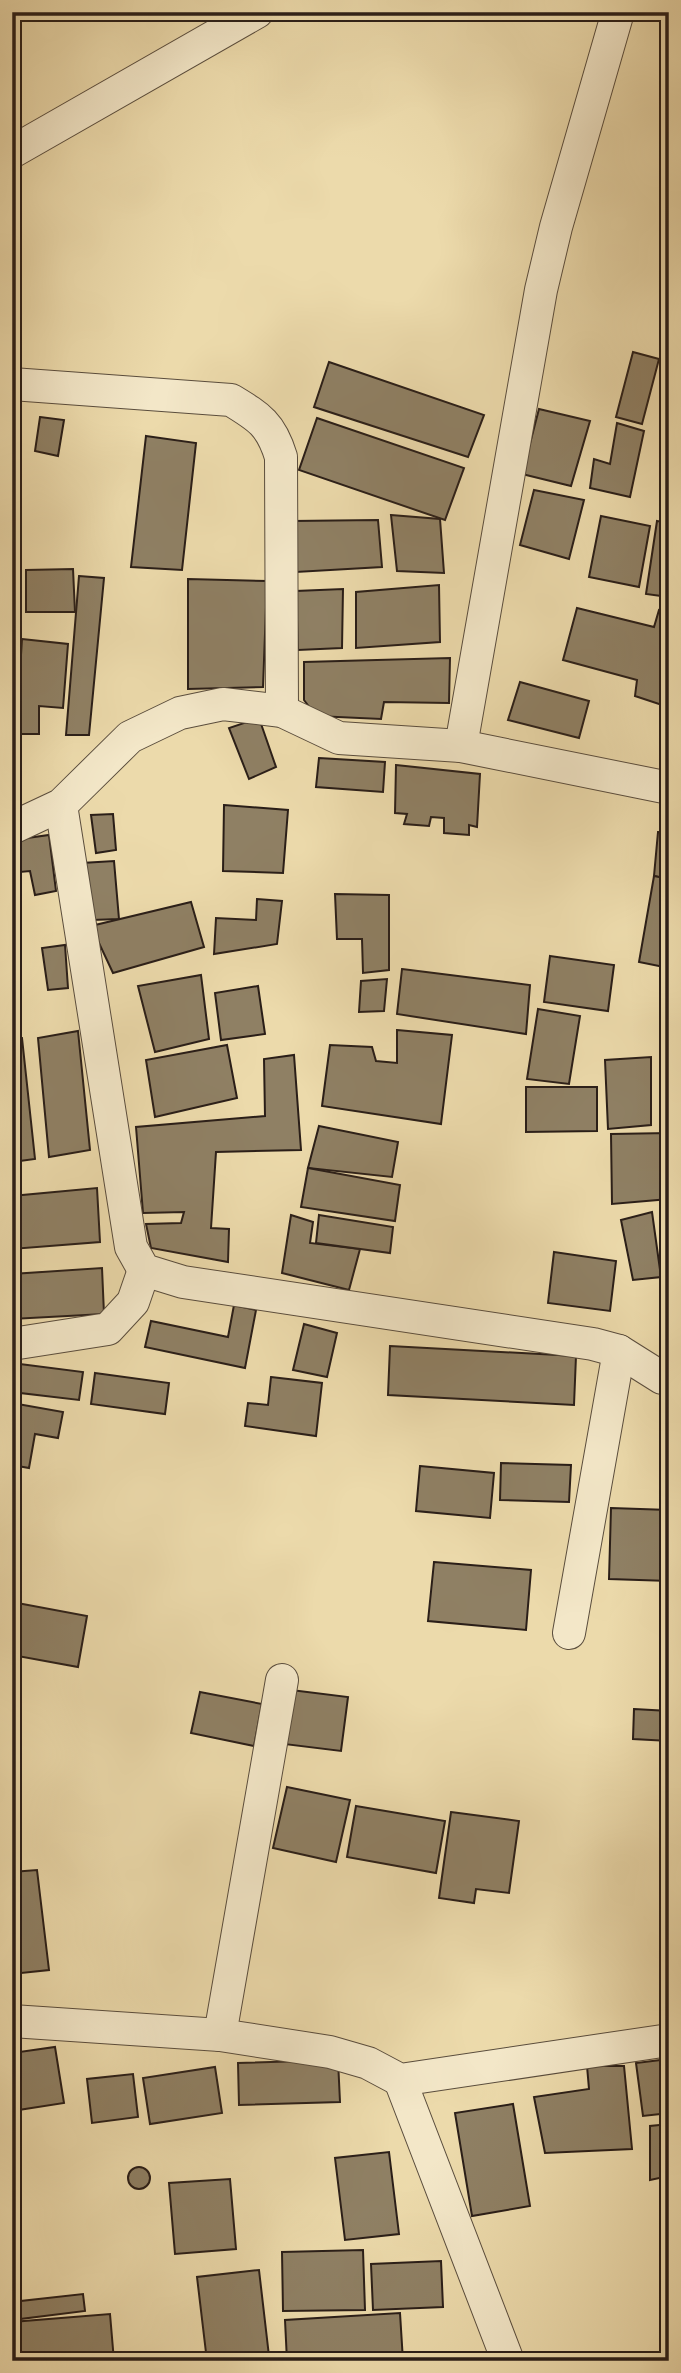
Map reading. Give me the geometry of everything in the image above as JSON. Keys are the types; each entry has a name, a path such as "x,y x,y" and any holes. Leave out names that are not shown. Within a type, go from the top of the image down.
{"street":[{"path":"12,152 257,12"},
{"path":"461,746 541,290 556,227 618,12"},
{"path":"12,384 231,400 256,415 275,436 281,457 282,710"},
{"path":"12,828 61,806 130,737 180,713 223,704 282,710 339,738 461,746 669,788"},
{"path":"61,806 131,1247 144,1270 183,1282 593,1344 619,1351 662,1378 669,1379"},
{"path":"12,1344 108,1329 133,1302 144,1270"},
{"path":"569,1633 619,1351"},
{"path":"220,2035 282,1680"},
{"path":"12,2021 220,2035 330,2052 368,2063 400,2080 669,2040"},
{"path":"400,2080 508,2361"}],"building":[{"path":"633,352 659,359 642,424 616,417"},
{"path":"329,362 484,415 468,457 314,407"},
{"path":"539,409 590,421 571,486 522,474"},
{"path":"40,417 64,420 58,456 35,451"},
{"path":"317,418 464,468 445,520 299,470"},
{"path":"617,423 644,431 630,497 590,488 594,459 610,464"},
{"path":"146,436 196,443 182,570 131,567"},
{"path":"534,490 584,500 569,559 520,545"},
{"path":"391,515 440,519 444,573 397,571"},
{"path":"601,516 650,526 639,587 589,577"},
{"path":"378,520 382,567 296,572 292,521"},
{"path":"657,521 669,523 669,597 646,594"},
{"path":"73,569 75,612 26,612 26,570"},
{"path":"79,576 104,578 89,735 66,735"},
{"path":"188,579 267,581 263,687 188,689"},
{"path":"439,585 440,642 356,648 356,592"},
{"path":"343,589 342,648 298,650 296,591"},
{"path":"577,608 654,627 659,610 669,612 669,680 662,705 635,696 637,680 563,660"},
{"path":"22,639 68,644 63,708 39,706 39,734 16,734"},
{"path":"450,658 449,703 384,702 381,719 316,716 304,700 304,662"},
{"path":"520,682 589,701 579,738 508,720"},
{"path":"259,718 276,767 249,779 229,728"},
{"path":"319,758 385,762 383,792 316,787"},
{"path":"396,765 480,774 477,827 469,825 469,835 444,833 444,818 431,817 429,826 404,824 407,814 395,813"},
{"path":"224,805 288,810 283,873 223,871"},
{"path":"113,814 116,850 96,853 91,815"},
{"path":"658,832 669,833 669,879 654,876"},
{"path":"49,835 56,891 35,895 30,871 20,872 13,840"},
{"path":"114,861 119,919 92,920 82,863"},
{"path":"654,876 669,879 669,968 639,962"},
{"path":"335,894 389,895 389,970 363,973 362,939 337,939"},
{"path":"257,899 282,901 277,944 214,954 216,918 256,920"},
{"path":"191,902 204,947 113,973 91,926"},
{"path":"12,909 20,997 12,998"},
{"path":"65,945 68,988 48,990 42,948"},
{"path":"550,956 614,965 608,1011 544,1002"},
{"path":"402,969 530,985 526,1034 397,1014"},
{"path":"201,975 209,1039 155,1052 138,986"},
{"path":"387,979 384,1011 359,1012 361,981"},
{"path":"258,986 265,1034 221,1040 215,993"},
{"path":"538,1009 580,1016 569,1084 527,1079"},
{"path":"397,1030 452,1035 441,1124 322,1106 330,1045 372,1047 376,1061 397,1063"},
{"path":"78,1031 90,1150 49,1157 38,1038"},
{"path":"22,1038 35,1159 12,1162 12,1039"},
{"path":"227,1045 237,1098 155,1117 146,1060"},
{"path":"294,1055 301,1150 216,1152 211,1228 229,1229 228,1262 151,1248 146,1224 181,1223 184,1212 143,1213 136,1127 265,1116 264,1059"},
{"path":"651,1057 651,1125 608,1129 605,1060"},
{"path":"526,1087 597,1087 597,1131 526,1132"},
{"path":"319,1126 398,1142 392,1177 308,1168"},
{"path":"669,1133 669,1199 612,1204 611,1134"},
{"path":"308,1168 400,1185 395,1221 301,1207"},
{"path":"97,1188 100,1242 12,1249 12,1196"},
{"path":"652,1212 661,1277 633,1280 621,1220"},
{"path":"291,1215 313,1222 310,1243 360,1249 349,1290 282,1273"},
{"path":"319,1215 393,1227 390,1253 316,1243"},
{"path":"554,1252 616,1261 610,1311 548,1303"},
{"path":"102,1268 104,1314 12,1319 12,1274"},
{"path":"234,1305 256,1310 245,1368 145,1347 151,1321 228,1337"},
{"path":"304,1324 337,1333 327,1377 293,1370"},
{"path":"390,1346 576,1356 574,1405 388,1395"},
{"path":"12,1363 83,1372 79,1400 12,1392"},
{"path":"95,1373 169,1383 165,1414 91,1404"},
{"path":"271,1377 322,1383 316,1436 245,1426 248,1403 268,1405"},
{"path":"12,1403 63,1412 58,1438 35,1434 29,1468 12,1465"},
{"path":"501,1463 571,1465 569,1502 500,1500"},
{"path":"420,1466 494,1473 490,1518 416,1511"},
{"path":"611,1508 669,1510 669,1581 609,1579"},
{"path":"434,1562 531,1570 526,1630 428,1621"},
{"path":"12,1602 87,1616 78,1667 12,1655"},
{"path":"291,1690 348,1697 341,1751 284,1744"},
{"path":"200,1692 262,1704 254,1746 191,1733"},
{"path":"634,1709 669,1711 669,1741 633,1739"},
{"path":"287,1787 350,1800 336,1862 273,1848"},
{"path":"356,1806 445,1821 436,1873 347,1857"},
{"path":"451,1812 519,1821 509,1893 476,1889 474,1903 439,1898"},
{"path":"37,1870 49,1970 12,1974 12,1872"},
{"path":"55,2047 64,2103 12,2111 12,2053"},
{"path":"669,2059 669,2113 643,2116 636,2063"},
{"path":"338,2060 340,2102 239,2105 238,2063"},
{"path":"587,2066 624,2066 632,2149 545,2153 534,2097 589,2089"},
{"path":"215,2067 222,2113 150,2124 143,2078"},
{"path":"133,2074 138,2117 92,2123 87,2079"},
{"path":"513,2104 530,2206 472,2216 455,2113"},
{"path":"669,2124 669,2176 650,2180 650,2126"},
{"path":"389,2152 399,2234 345,2240 335,2158"},
{"path":"139,2167 147,2170 150,2178 147,2186 139,2189 131,2186 128,2178 131,2170"},
{"path":"230,2179 236,2249 175,2254 169,2183"},
{"path":"363,2250 365,2310 283,2311 282,2252"},
{"path":"441,2261 443,2307 373,2310 371,2264"},
{"path":"259,2270 269,2356 207,2361 197,2277"},
{"path":"83,2294 85,2311 12,2320 12,2302"},
{"path":"400,2313 403,2361 287,2361 285,2320"},
{"path":"110,2314 114,2361 12,2361 12,2322"}]}
